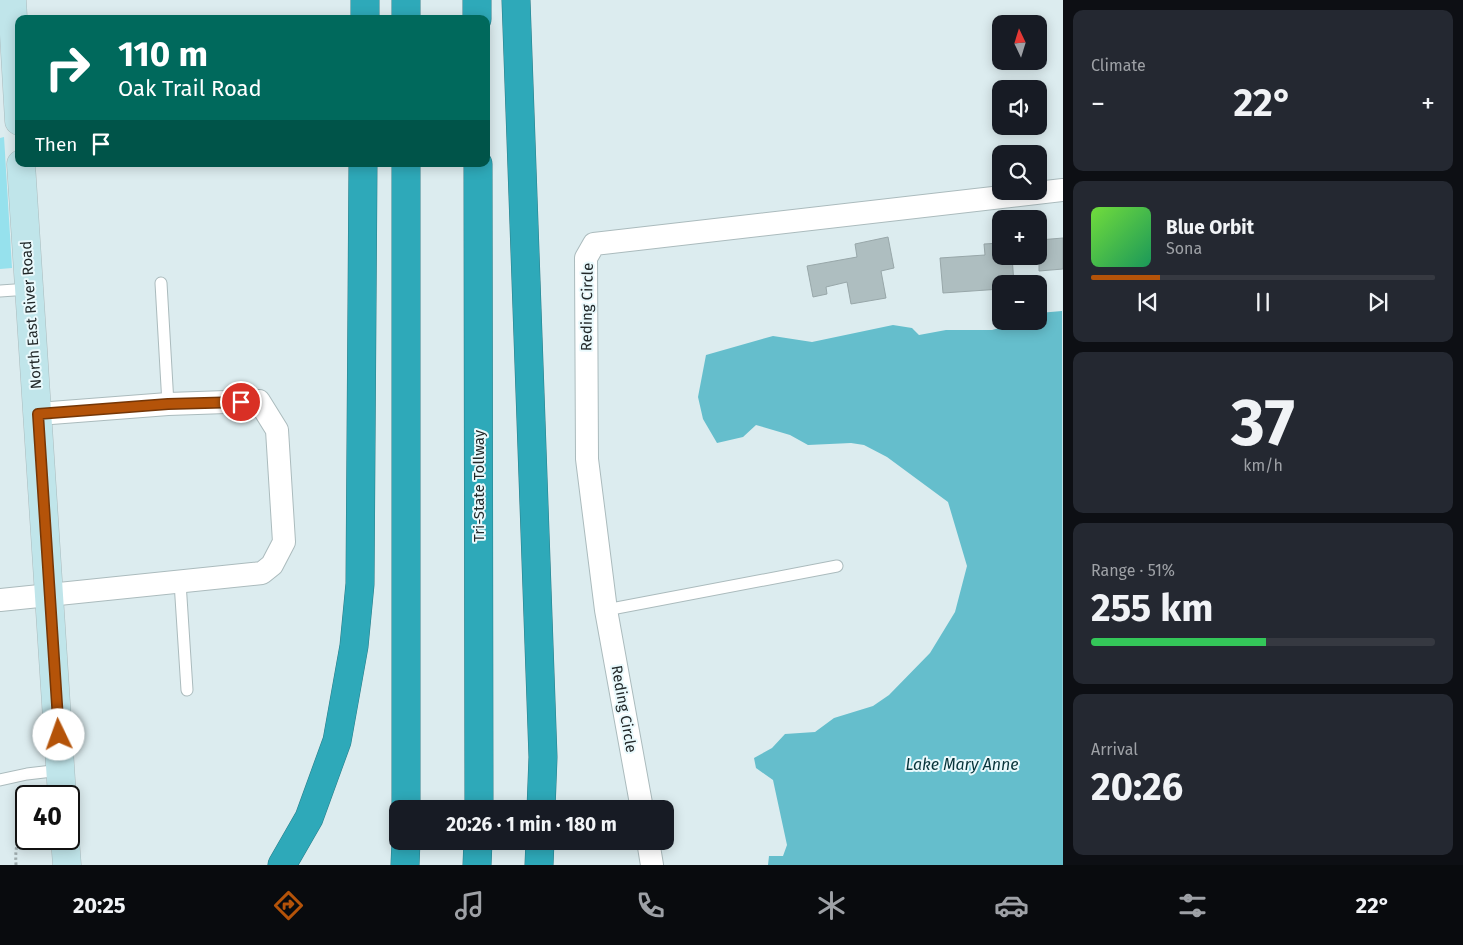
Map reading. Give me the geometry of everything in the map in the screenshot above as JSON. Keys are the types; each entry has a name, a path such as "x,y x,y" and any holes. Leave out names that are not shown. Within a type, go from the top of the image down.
{"highway":[{"path":"365,0 365,15"},
{"path":"406,0 406,15"},
{"path":"477,0 478,15"},
{"path":"516,0 542,748 541,800"},
{"path":"282,865 310,818 337,741 354,646 360,584 363,167"},
{"path":"406,167 406,800"},
{"name":"Tri-State Tollway","path":"478,167 479,800"},
{"path":"406,850 406,865"},
{"path":"478,850 478,865"},
{"path":"539,865 540,850"}],"street":[{"path":"12,0 15,52"},
{"name":"North East River Road","path":"21,167 62,783"},
{"name":"Reding Circle","path":"640,800 606,610 587,459 586,258 594,244 1063,190"},
{"path":"0,600 262,573 272,565 284,542 277,430 259,401 168,404 38,414"},
{"path":"66,850 67,865"},
{"path":"650,850 652,865"}],"lane":[{"path":"161,283 168,404"},
{"path":"0,291 29,289"},
{"path":"606,610 837,566"},
{"path":"180,582 187,690"},
{"path":"0,780 27,774 62,783"}],"path":[{"path":"15,850 16,865"}],"shaded area":[{"path":"4,137 12,268 0,269 0,138"}],"water":[{"name":"Lake Mary Anne","path":"1062,311 1063,865 768,865 769,856 783,856 787,845 773,780 756,768 754,758 772,748 785,734 815,732 834,718 873,706 889,695 930,653 955,612 967,566 948,502 887,457 864,445 851,443 808,445 790,435 756,425 743,437 717,443 703,419 698,397 706,355 773,336 812,342 893,325 912,328 919,335 946,330 1047,330 1047,312"}],"building":[{"path":"888,237 894,268 881,271 886,298 851,304 847,282 826,287 827,294 813,297 807,266 857,257 855,244"},
{"path":"1063,238 1063,269 1039,271 1039,265 1047,265 1047,239"},
{"path":"984,244 992,244 992,265 1013,265 1013,275 992,275 992,290 943,293 940,258 985,255"}],"route":[{"path":"59,735 38,414 168,404 241,402"}]}
